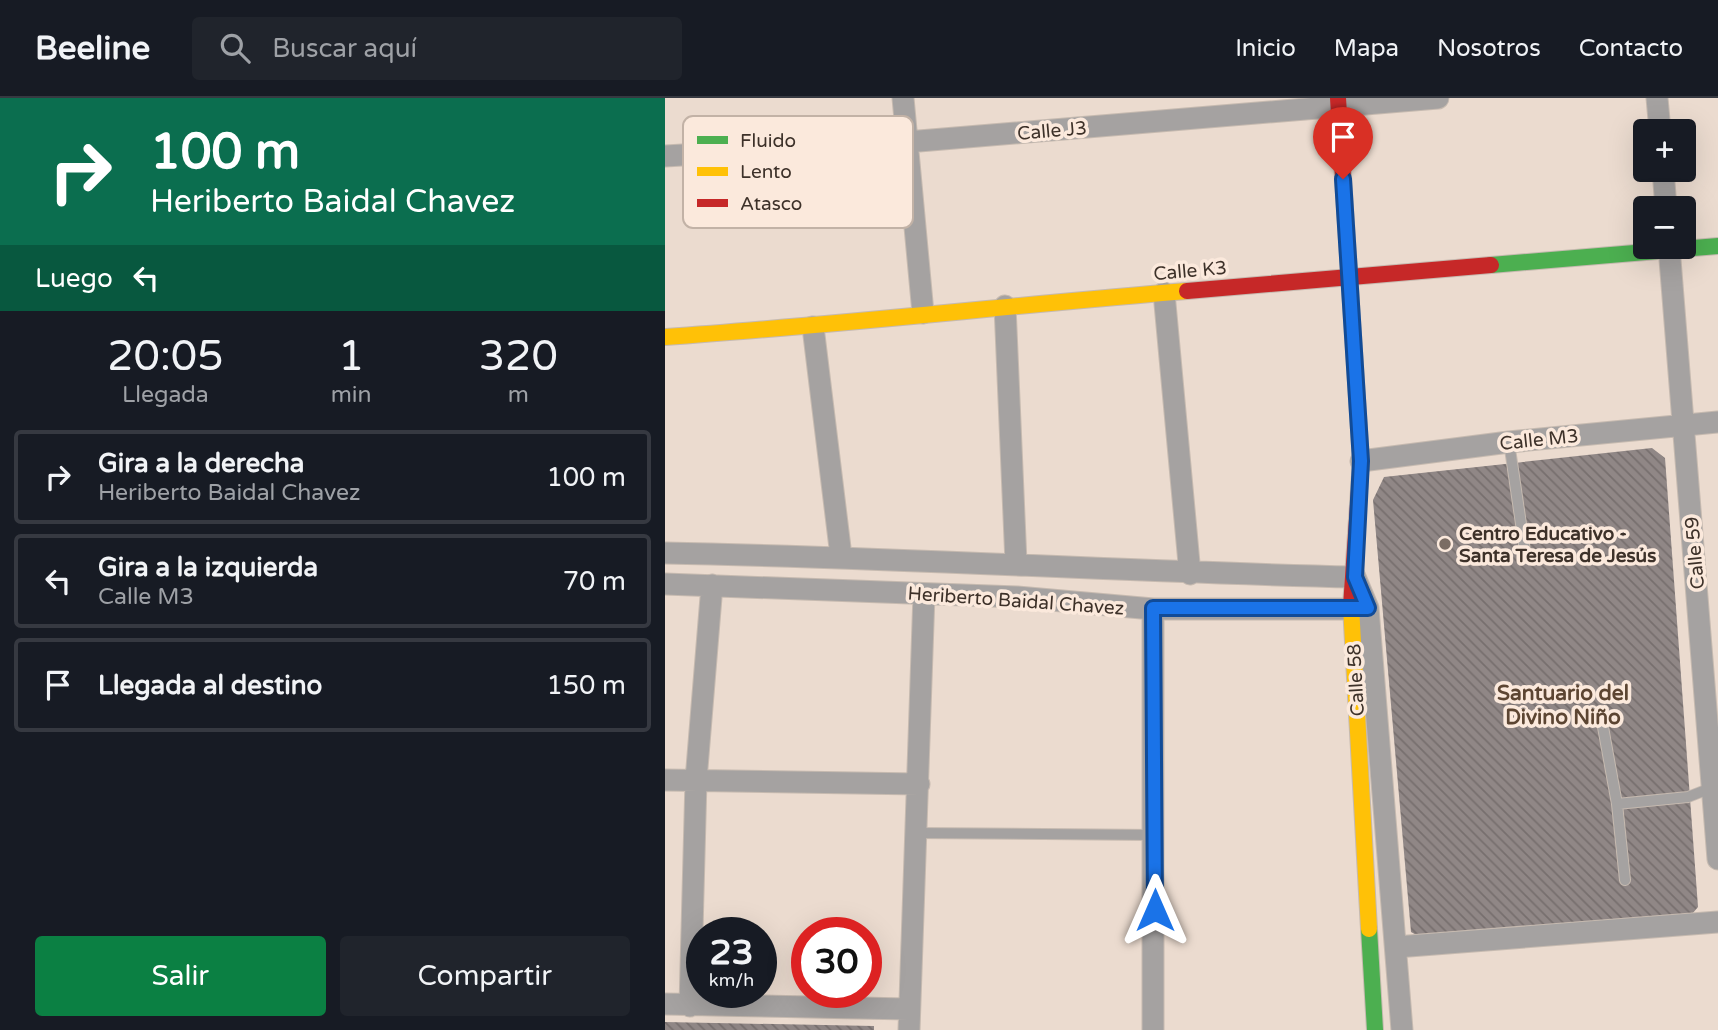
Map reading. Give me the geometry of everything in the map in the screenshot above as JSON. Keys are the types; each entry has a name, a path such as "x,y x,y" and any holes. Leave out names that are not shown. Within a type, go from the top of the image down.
{"street":[{"path":"903,98 905,116"},
{"name":"Calle J3","path":"913,141 1338,102 1438,98"},
{"path":"1657,98 1659,119"},
{"path":"1338,102 1361,461 1355,577"},
{"name":"Calle J3","path":"665,156 683,155"},
{"path":"913,206 923,313"},
{"name":"Calle K3","path":"1696,247 1718,246"},
{"name":"Calle K3","path":"665,337 813,327 923,313 1633,251"},
{"name":"Calle 59","path":"1670,259 1684,425 1708,602 1711,788 1718,859"},
{"path":"1164,293 1190,574"},
{"path":"1005,306 1016,563"},
{"path":"813,327 841,556"},
{"name":"Calle M3","path":"1361,461 1509,442 1718,422"},
{"name":"Heriberto Baidal Chavez","path":"665,553 841,556 1190,574 1355,577"},
{"name":"Calle 58","path":"1355,577 1396,947 1402,1030"},
{"name":"Heriberto Baidal Chavez","path":"665,584 1017,597 1153,608 1360,609"},
{"path":"692,917 696,780 712,586"},
{"path":"721,1008 908,1020 919,784 924,594"},
{"path":"1153,608 1153,1030"},
{"name":"Calle 58","path":"1360,609 1375,1030"},
{"path":"665,780 919,784"},
{"path":"1396,947 1718,922"},
{"path":"665,1004 686,1006"}],"lane":[{"path":"1509,442 1526,558"},
{"path":"1603,727 1617,804 1625,880"},
{"path":"1617,804 1688,797 1711,788"},
{"path":"916,833 1154,835"}],"building":[{"name":"Santuario del Divino Niño","path":"1652,448 1665,458 1698,907 1687,920 1427,941 1411,932 1373,500 1384,477"},
{"path":"665,1022 874,1026 874,1030 665,1030"}],"traffic: fast":[{"path":"1491,265 1718,246"},
{"path":"1369,929 1375,1030"}],"traffic: slow":[{"path":"665,337 1187,291"},
{"path":"1351,606 1369,929"}],"traffic: jam":[{"path":"1338,98 1361,461 1351,606"},
{"path":"1187,291 1491,265"}],"place":[{"name":"Centro Educativo - Santa Teresa de Jesús","path":"1445,544"}],"district":[{"name":"Santuario del Divino Niño","path":"1563,705"}],"route":[{"path":"1155,910 1153,608 1368,608 1355,577 1361,461 1343,179"}]}
